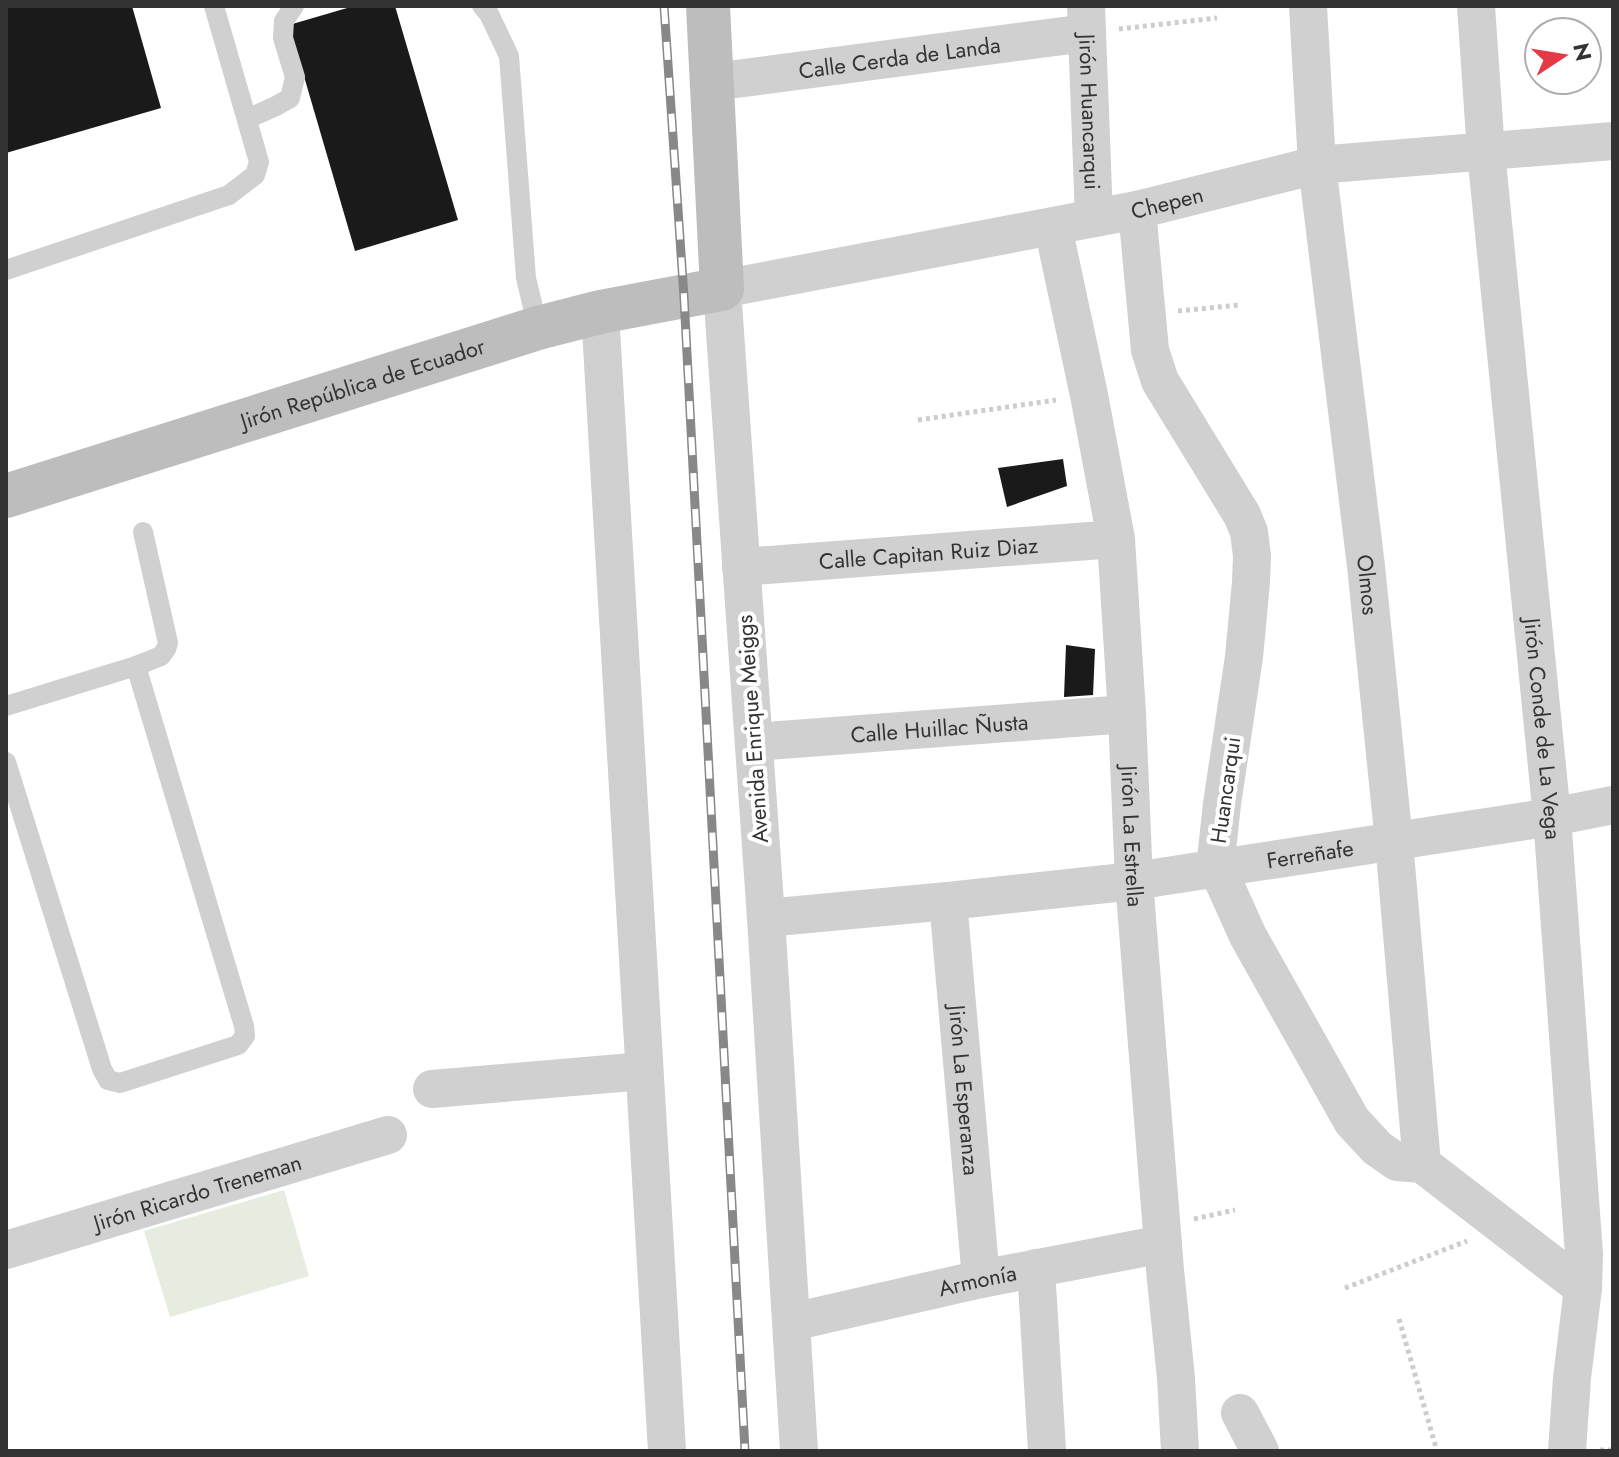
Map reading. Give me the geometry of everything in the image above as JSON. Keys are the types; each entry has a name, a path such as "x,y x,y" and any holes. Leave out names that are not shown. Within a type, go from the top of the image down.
{"street":[{"name":"Avenida Enrique Meiggs","path":"708,6 722,289 799,1451"},
{"name":"Olmos","path":"1308,6 1317,165 1366,566 1422,1164"},
{"name":"Jirón Conde de La Vega","path":"1476,6 1486,152 1552,817 1584,1254 1567,1451"},
{"name":"Calle Cerda de Landa","path":"713,82 1086,20"},
{"name":"Jirón Huancarqui","path":"1086,20 1094,218"},
{"name":"Chepen","path":"722,289 1137,210 1317,165 1613,141"},
{"name":"Huancarqui","path":"1137,210 1150,350 1160,381 1242,515 1251,544 1244,657 1215,868 1248,936 1352,1121 1377,1148 1397,1162 1422,1164 1583,1288"},
{"name":"Jirón La Estrella","path":"1053,227 1116,539 1134,881 1180,1451"},
{"name":"Jirón República de Ecuador","path":"6,496 538,328 600,312 722,289"},
{"path":"600,312 667,1451"},
{"name":"Calle Capitan Ruiz Diaz","path":"741,567 1116,539"},
{"name":"Calle Huillac Ñusta","path":"754,742 1127,714"},
{"name":"Ferreñafe","path":"766,918 1134,881 1613,805"},
{"name":"Jirón La Esperanza","path":"948,901 981,1279"},
{"path":"432,1089 644,1071"},
{"name":"Jirón Ricardo Treneman","path":"6,1250 388,1135"},
{"name":"Armonía","path":"792,1322 981,1279 1163,1244"},
{"path":"1036,1268 1047,1451"},
{"path":"1240,1413 1260,1451"}],"lane":[{"path":"6,270 229,195 255,175 259,162 214,6"},
{"path":"247,119 290,98 295,77 283,38 284,21 294,6"},
{"path":"482,6 509,56 526,278 538,328"},
{"path":"6,706 161,656 168,643 143,532"},
{"path":"6,762 108,1080 120,1083 238,1045 245,1036 244,1026 136,666"}],"path":[{"path":"1086,20 1217,18"},
{"path":"1146,314 1239,305"},
{"path":"918,420 1089,395"},
{"path":"1345,1288 1459,1245 1501,1224"},
{"path":"1399,1319 1437,1451"}],"shaded area":[{"path":"284,1190 309,1276 170,1317 144,1231"}],"building":[{"path":"6,6 132,6 161,108 6,153"},
{"path":"354,6 395,6 458,220 355,251 289,25"},
{"path":"1063,459 1067,486 1007,507 998,468"},
{"path":"1066,645 1095,649 1093,695 1064,697"}],"railway":[{"path":"664,6 684,297 745,1451"}]}
